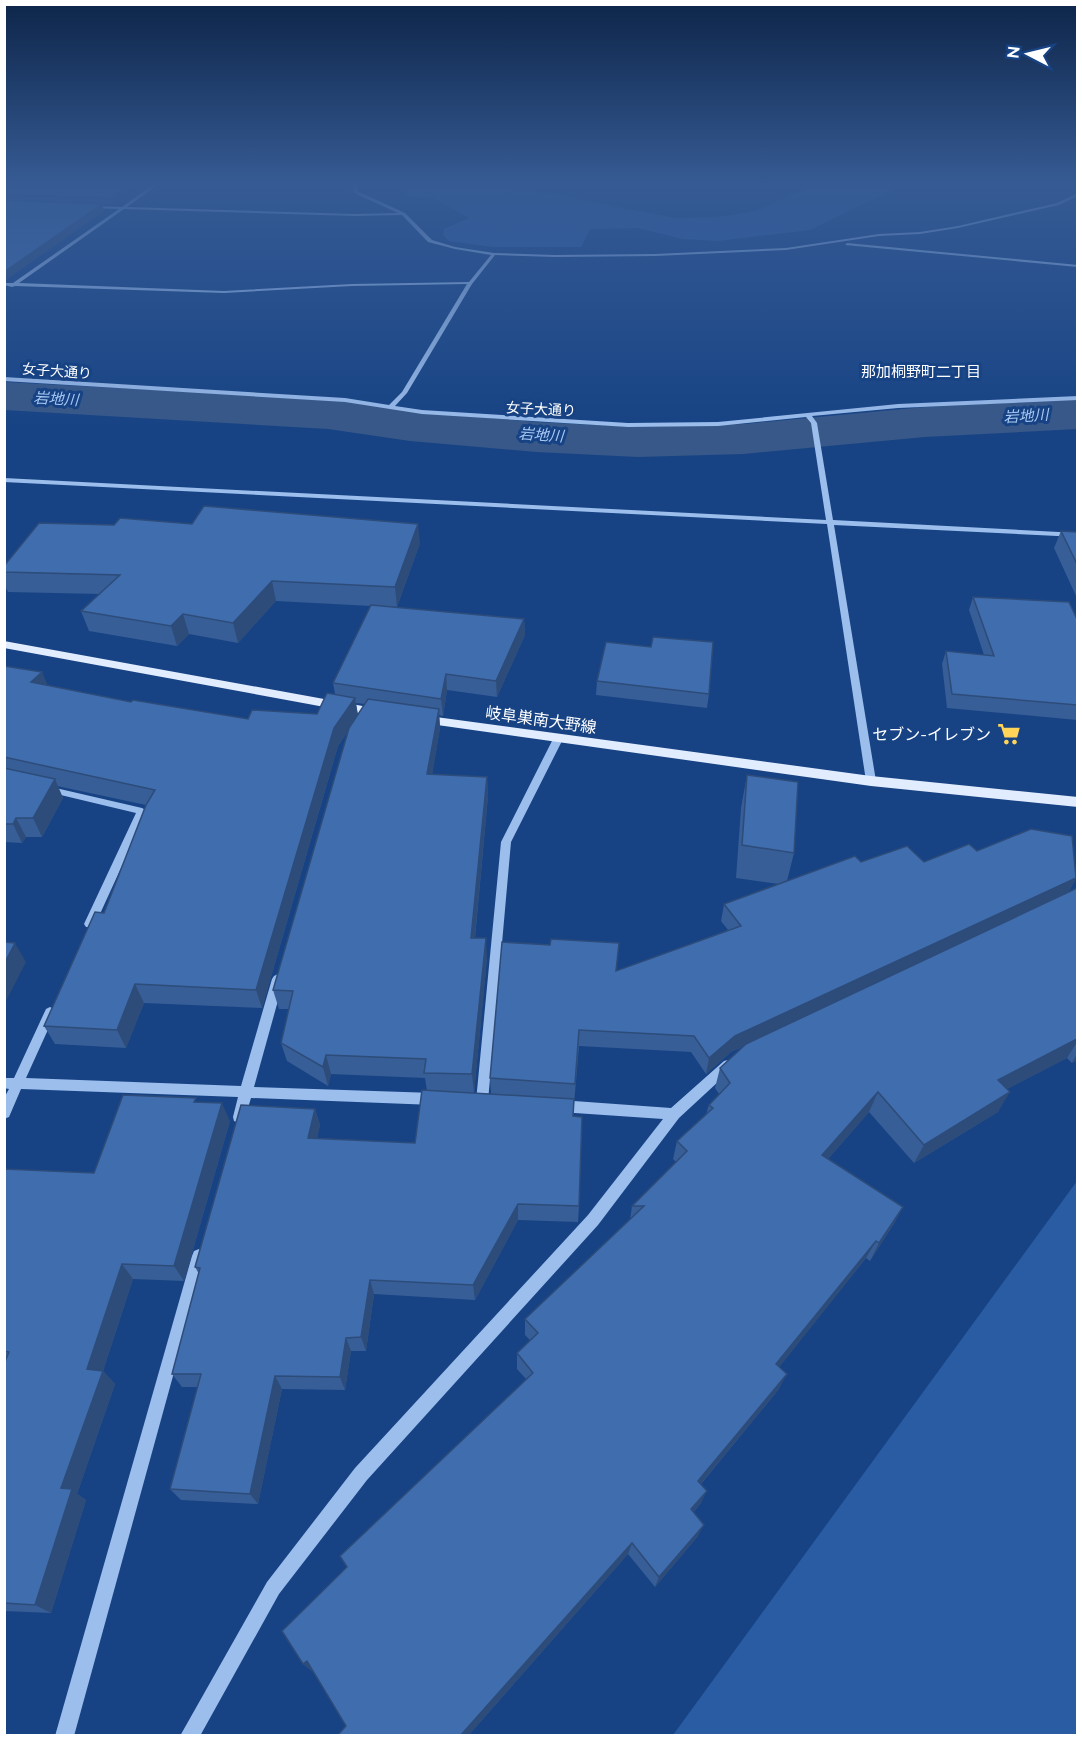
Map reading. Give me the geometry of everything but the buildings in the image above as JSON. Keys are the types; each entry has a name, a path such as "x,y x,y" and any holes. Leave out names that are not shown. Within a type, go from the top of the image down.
{"main road":[{"path":"4,644 365,716 390,715"},
{"name":"岐阜巣南大野線","path":"412,718 871,781 1077,801"}],"street":[{"path":"4,291 42,265"},
{"path":"390,408 404,393 471,284 485,265"},
{"path":"4,284 224,292 352,285 471,284"},
{"name":"女子大通り","path":"4,379 345,400 390,408 514,420 628,425 717,424 898,406 1077,398"},
{"path":"808,416 814,423 832,522 871,781"},
{"path":"4,480 1077,535"},
{"path":"482,1101 506,842 558,739"},
{"path":"39,787 142,812 87,931"},
{"path":"233,1138 282,965"},
{"path":"4,1113 11,1084 57,997"},
{"path":"189,1736 273,1588 362,1474 593,1220 674,1114 736,1058"},
{"path":"11,1084 447,1099"},
{"path":"550,1105 674,1114"},
{"path":"64,1736 204,1241"}],"shaded area":[{"path":"1077,1181 1077,1735 673,1735"}],"waterway":[{"name":"岩地川","path":"4,396 328,414 410,426 536,437 638,442 744,439 925,422 1078,414"}],"place":[{"name":"セブン-イレブン","path":"1009,734"}],"district":[{"name":"那加桐野町二丁目","path":"921,372"}]}
